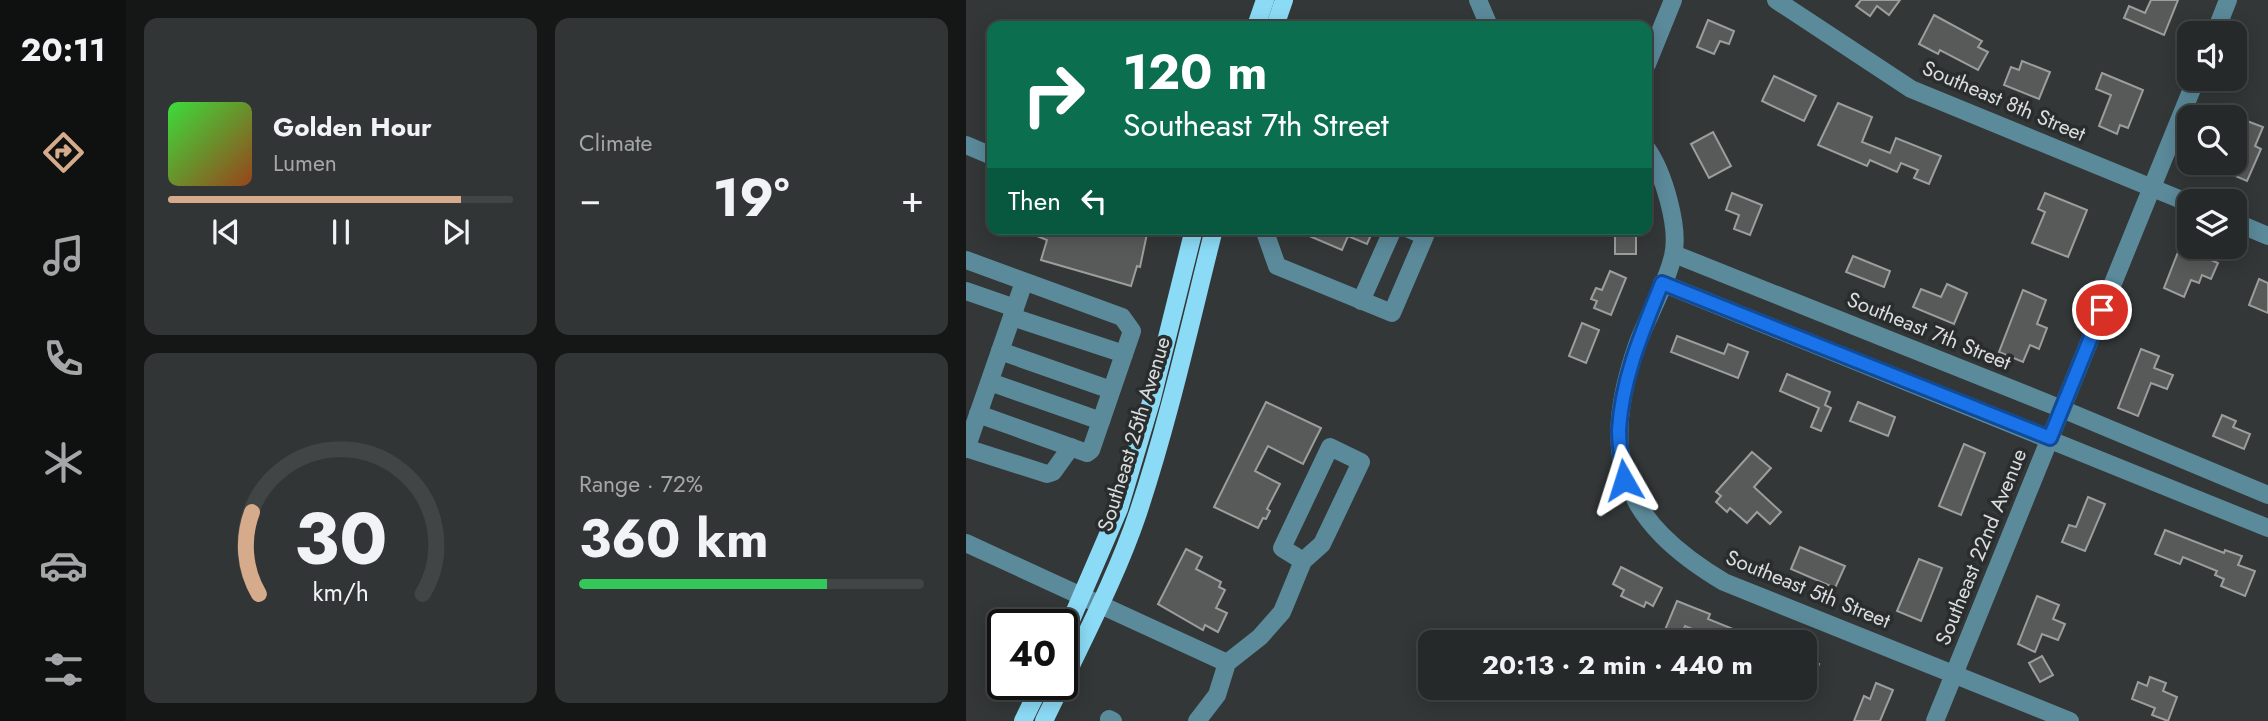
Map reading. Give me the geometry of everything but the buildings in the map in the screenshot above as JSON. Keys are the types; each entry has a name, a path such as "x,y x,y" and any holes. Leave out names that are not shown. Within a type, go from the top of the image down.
{"main road":[{"path":"1258,21 1265,0"},
{"path":"1277,21 1284,0"},
{"name":"Southeast 25th Avenue","path":"1078,609 1124,495 1151,402 1193,235"},
{"name":"Southeast 25th Avenue","path":"1078,651 1138,514 1170,405 1212,235"},
{"path":"1023,721 1033,700"},
{"name":"Southeast 25th Avenue","path":"1044,721 1054,700"}],"street":[{"path":"1478,0 1484,21"},
{"path":"1652,52 1673,0"},
{"name":"Southeast 8th Street","path":"1776,0 1911,89 2177,198"},
{"path":"2220,21 2228,0"},
{"name":"Southeast 22nd Avenue","path":"1935,721 2191,91"},
{"path":"966,145 987,154"},
{"path":"1652,156 1657,163 1670,208 1674,254"},
{"path":"2247,227 2268,236"},
{"path":"1266,235 1277,266 1392,313 1425,236 1423,235"},
{"path":"1361,300 1390,235"},
{"name":"Southeast 5th Street","path":"1674,254 1637,345 1623,394 1619,432 1624,480 1636,505 1660,535 1691,562 1724,582 2070,721"},
{"name":"Southeast 7th Street","path":"1674,254 2062,408 2268,495"},
{"path":"966,260 1122,317 1132,331 1091,450 1087,453 978,414"},
{"path":"1024,282 966,449 1046,474 1054,472 1071,447"},
{"path":"1662,283 2268,528"},
{"path":"966,291 1014,313 1124,354"},
{"path":"1000,351 1111,390"},
{"path":"989,382 1101,421"},
{"path":"1197,721 1217,695 1227,663 1260,637 1282,612 1303,561 1322,544 1361,462 1330,447 1282,548 1303,561"},
{"path":"966,543 1227,663"}],"route":[{"path":"1624,480 1619,432 1623,394 1637,345 1662,283 2050,438 2102,310"}]}
